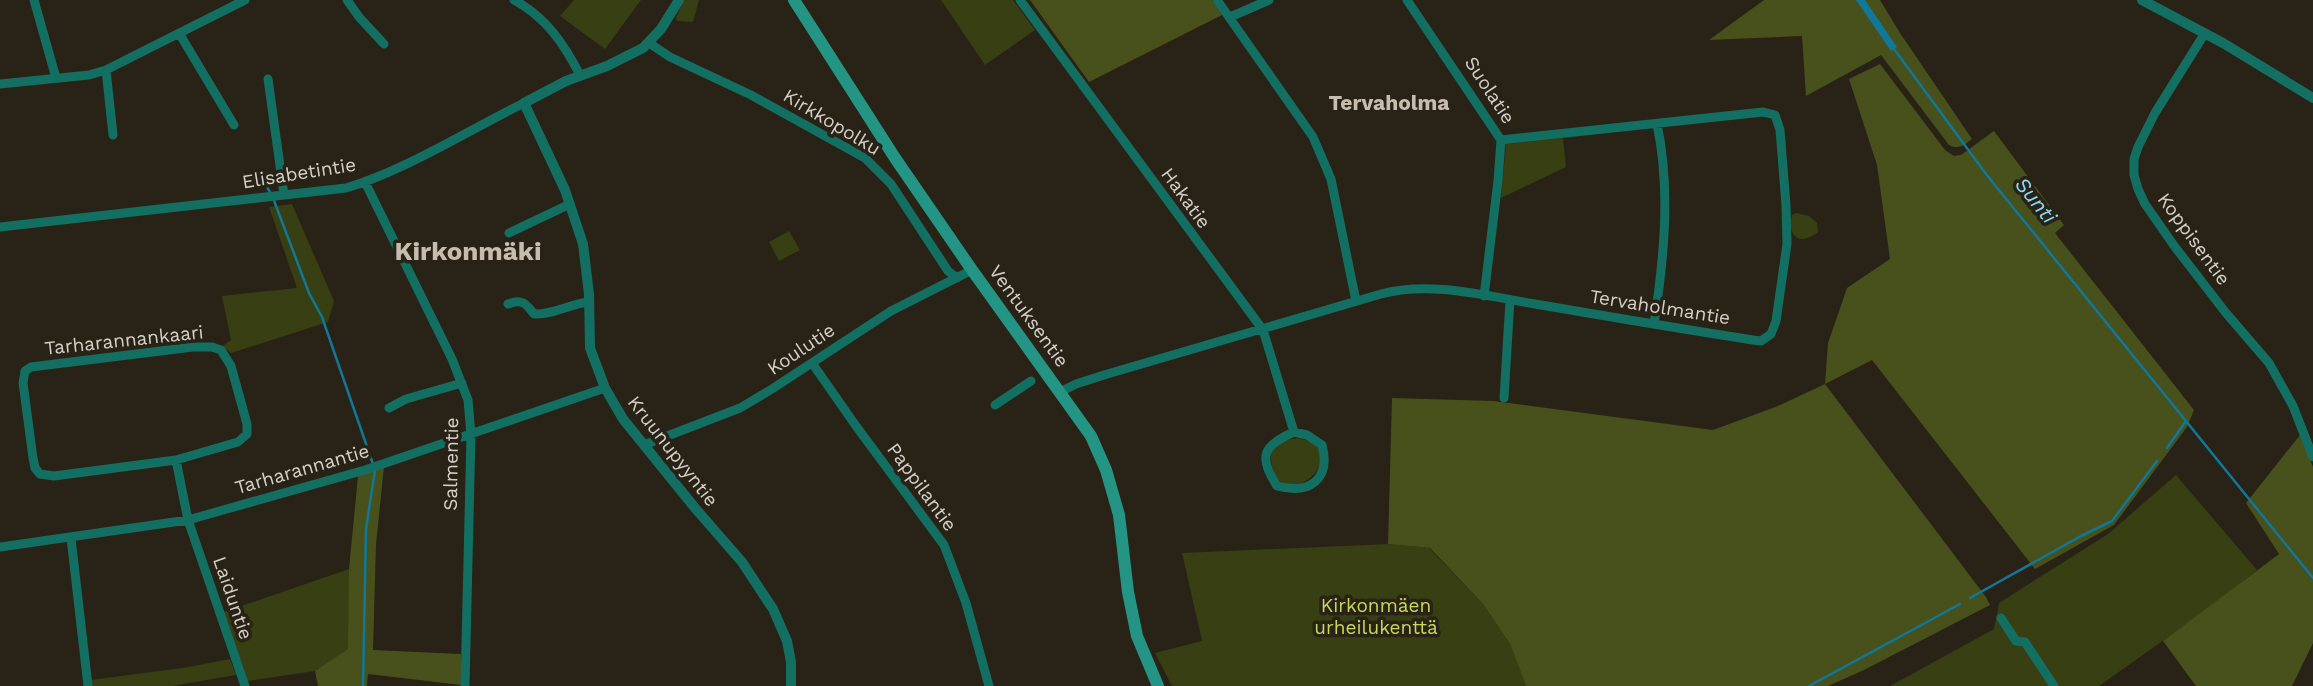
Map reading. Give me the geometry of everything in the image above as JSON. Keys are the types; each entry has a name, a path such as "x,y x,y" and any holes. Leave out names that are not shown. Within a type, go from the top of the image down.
{"main road":[{"name":"Ventuksentie","path":"794,0 895,158 1091,436 1106,470 1119,515 1132,616 1140,645 1158,686"}],"street":[{"path":"34,0 56,78"},
{"path":"0,84 89,75 106,70 245,0"},
{"path":"347,0 384,44"},
{"path":"514,0 547,24 560,40 580,75"},
{"path":"649,43 679,0"},
{"name":"Hakatie","path":"1020,0 1263,330 1294,432"},
{"path":"1217,0 1313,137 1325,161 1356,302"},
{"path":"1230,17 1269,0"},
{"name":"Suolatie","path":"1407,0 1501,140 1499,181 1484,296"},
{"path":"2142,0 2205,33 2313,98"},
{"path":"2152,0 2161,11"},
{"path":"179,33 234,125"},
{"name":"Koppisentie","path":"2205,33 2142,138 2134,159 2134,175 2145,205 2175,247 2269,363 2293,406 2313,457"},
{"name":"Elisabetintie","path":"0,227 346,188 365,182 580,75 607,66 649,43"},
{"name":"Kirkkopolku","path":"649,43 670,57 751,95 865,158 891,184 948,271 957,278"},
{"path":"106,70 113,135"},
{"path":"268,79 284,195"},
{"name":"Kruunupyyntie","path":"524,103 570,204 583,244 590,348 605,388 623,419 742,562 773,609 787,641 792,662 792,686"},
{"name":"Tervaholmantie","path":"1060,392 1104,375 1410,287 1510,300 1760,341 1771,334 1776,321 1787,244 1787,205 1780,130 1775,115 1763,112 1501,140"},
{"path":"1654,324 1665,224 1663,160 1657,124"},
{"name":"Salmentie","path":"365,182 453,359 471,414 465,686"},
{"path":"509,233 570,204"},
{"name":"Koulutie","path":"644,445 740,408 891,311 972,270"},
{"path":"1504,398 1510,300"},
{"path":"508,304 520,301 534,314 541,314 589,302"},
{"name":"Tarharannankaari","path":"193,347 221,350 231,366 247,433 238,442 176,460 54,476 40,474 35,468 33,458 23,383 25,371 47,365 193,347"},
{"name":"Pappilantie","path":"812,363 944,545 966,603 989,686"},
{"path":"995,405 1031,381"},
{"path":"388,408 462,383"},
{"name":"Tarharannantie","path":"0,547 188,520 375,466 605,388"},
{"path":"1294,432 1307,435 1322,444 1324,465 1323,473 1313,484 1287,489 1277,486 1267,457 1269,446 1294,432"},
{"path":"176,460 188,520"},
{"name":"Laiduntie","path":"188,520 245,686"},
{"path":"71,538 88,686"},
{"path":"2001,618 2016,641 2025,642 2054,686"}],"green space":[{"path":"574,0 641,0 605,49 560,16"},
{"path":"684,0 699,0 693,22 677,21"},
{"path":"941,0 1013,0 1035,30 985,65"},
{"path":"1030,0 1212,0 1222,15 1089,82"},
{"path":"1764,0 1880,0 1972,139 1959,147 1949,145 1881,55 1806,96 1802,36 1709,40"},
{"path":"1880,64 1945,150 1954,156 1961,155 1994,131 2064,225 2055,233 2194,410 2187,427 2114,525 2035,569 1872,360 1825,384 1828,343 1847,288 1890,259 1877,165 1849,79"},
{"path":"1563,138 1566,167 1501,198 1506,144"},
{"path":"292,204 334,301 328,322 231,353 223,346 231,340 222,296 297,288 269,207"},
{"path":"1796,213 1809,216 1817,223 1818,232 1806,239 1796,237 1791,229 1791,222 1792,215"},
{"path":"789,231 800,250 779,261 769,242"},
{"path":"1825,384 1990,605 1828,686 1526,686 1510,644 1483,604 1430,548 1388,544 1392,398 1493,401 1713,430 1778,406"},
{"path":"2300,435 2313,467 2313,643 2292,686 2196,686 2163,641 2279,554 2246,503"},
{"path":"1298,438 1314,444 1321,453 1321,464 1315,474 1305,482 1294,486 1283,484 1275,475 1271,459 1272,449 1286,440"},
{"path":"384,467 376,544 373,650 461,654 461,685 368,674 367,686 318,686 315,671 348,649 349,569 358,476"},
{"path":"2176,475 2257,570 2205,611 2099,686 1890,686 1994,629 1999,603 2108,534"},
{"name":"Kirkonmäen urheilukenttä","path":"1388,544 1429,548 1483,604 1510,644 1526,686 1172,686 1155,653 1202,641 1182,553"},
{"path":"349,569 349,650 315,671 248,681 224,612"},
{"path":"230,659 236,675 172,686 92,686 91,680"}],"water":[{"path":"1856,0 1865,0 1897,47 1891,51"}],"waterway":[{"name":"Sunti","path":"1894,49 1986,174 2313,578"},
{"path":"262,179 270,192"},
{"path":"273,198 309,293 322,317 373,464"},
{"path":"2167,448 2186,421"},
{"path":"1970,598 2112,521 2157,461"},
{"path":"363,686 366,529 375,470"},
{"path":"1809,686 1960,604"}],"district":[{"name":"Tervaholma","path":"1389,102"},
{"name":"Kirkonmäki","path":"468,251"}]}
